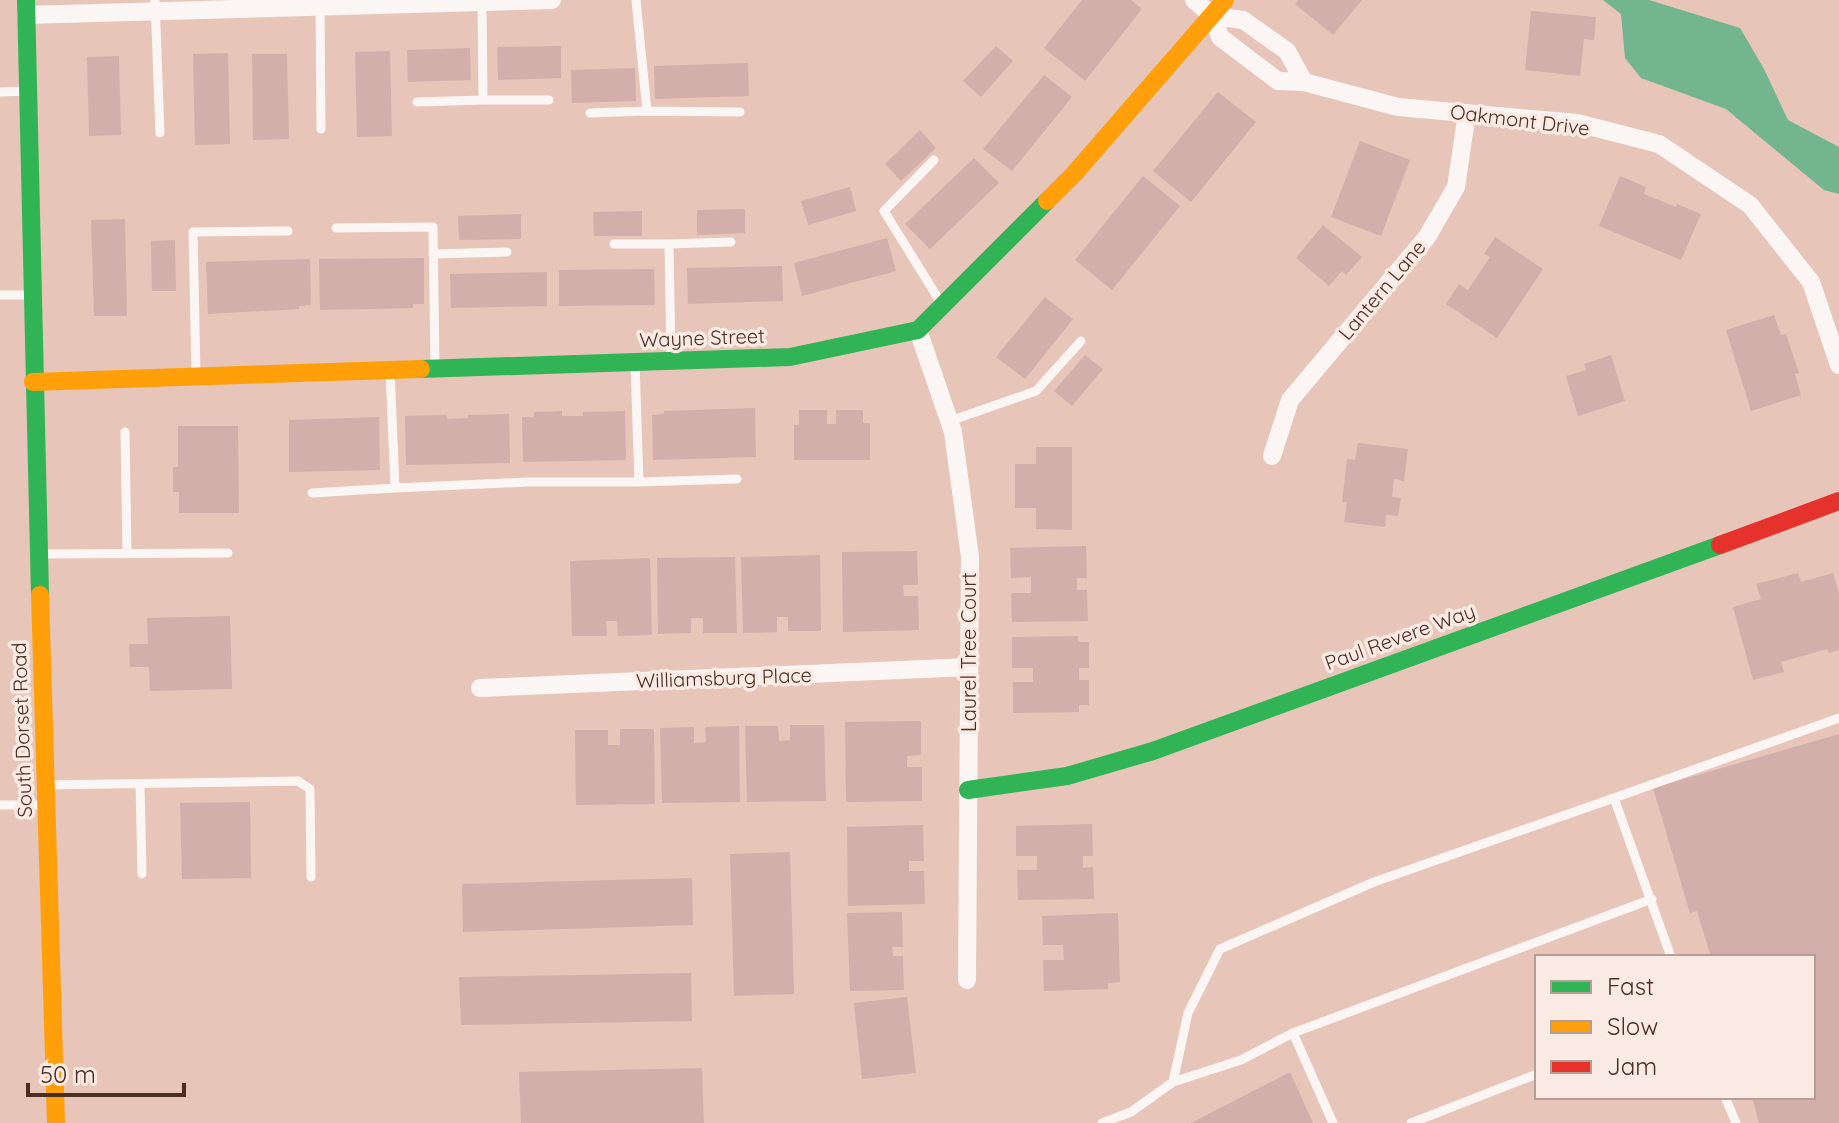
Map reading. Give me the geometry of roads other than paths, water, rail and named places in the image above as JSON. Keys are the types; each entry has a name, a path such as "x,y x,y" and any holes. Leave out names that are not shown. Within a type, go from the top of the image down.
{"street":[{"path":"26,8 552,0"},
{"path":"1194,0 1213,16 1243,20 1287,51 1304,82"},
{"path":"918,330 1074,174 1225,0"},
{"name":"South Dorset Road","path":"26,8 33,382 56,1123"},
{"name":"Oakmont Drive","path":"1213,16 1220,37 1278,81 1304,82 1398,107 1577,123 1659,144 1750,205 1811,282 1839,365"},
{"name":"Lantern Lane","path":"1272,456 1290,400 1427,237 1456,187 1467,113"},
{"name":"Wayne Street","path":"33,382 790,357 918,330"},
{"name":"Laurel Tree Court","path":"918,330 953,432 970,557 967,980"},
{"name":"Paul Revere Way","path":"968,790 1067,776 1153,751 1839,501"},
{"name":"Williamsburg Place","path":"480,688 969,667"}],"lane":[{"path":"636,0 647,111"},
{"path":"482,1 483,100"},
{"path":"320,3 321,129"},
{"path":"156,6 160,133"},
{"path":"0,92 28,91"},
{"path":"417,102 549,100"},
{"path":"590,113 740,112"},
{"path":"934,160 884,211 943,306"},
{"path":"336,228 433,227 435,369"},
{"path":"196,377 193,232 288,231"},
{"path":"614,244 731,242"},
{"path":"669,244 671,361"},
{"path":"433,254 507,252"},
{"path":"0,295 31,295"},
{"path":"950,421 1036,391 1081,341"},
{"path":"635,363 639,482"},
{"path":"390,370 395,488"},
{"path":"125,432 127,553"},
{"path":"312,493 528,482 737,479"},
{"path":"38,554 228,553"},
{"path":"1173,1082 1188,1013 1220,949 1374,882 1839,718"},
{"path":"46,785 298,781 310,789 311,877"},
{"path":"140,784 142,874"},
{"path":"1614,798 1670,955"},
{"path":"0,805 46,805"},
{"path":"1102,1123 1131,1112 1173,1082 1241,1060 1293,1033 1652,899"},
{"path":"1293,1033 1333,1123"},
{"path":"1411,1123 1535,1075"},
{"path":"1726,1099 1736,1123"}]}
